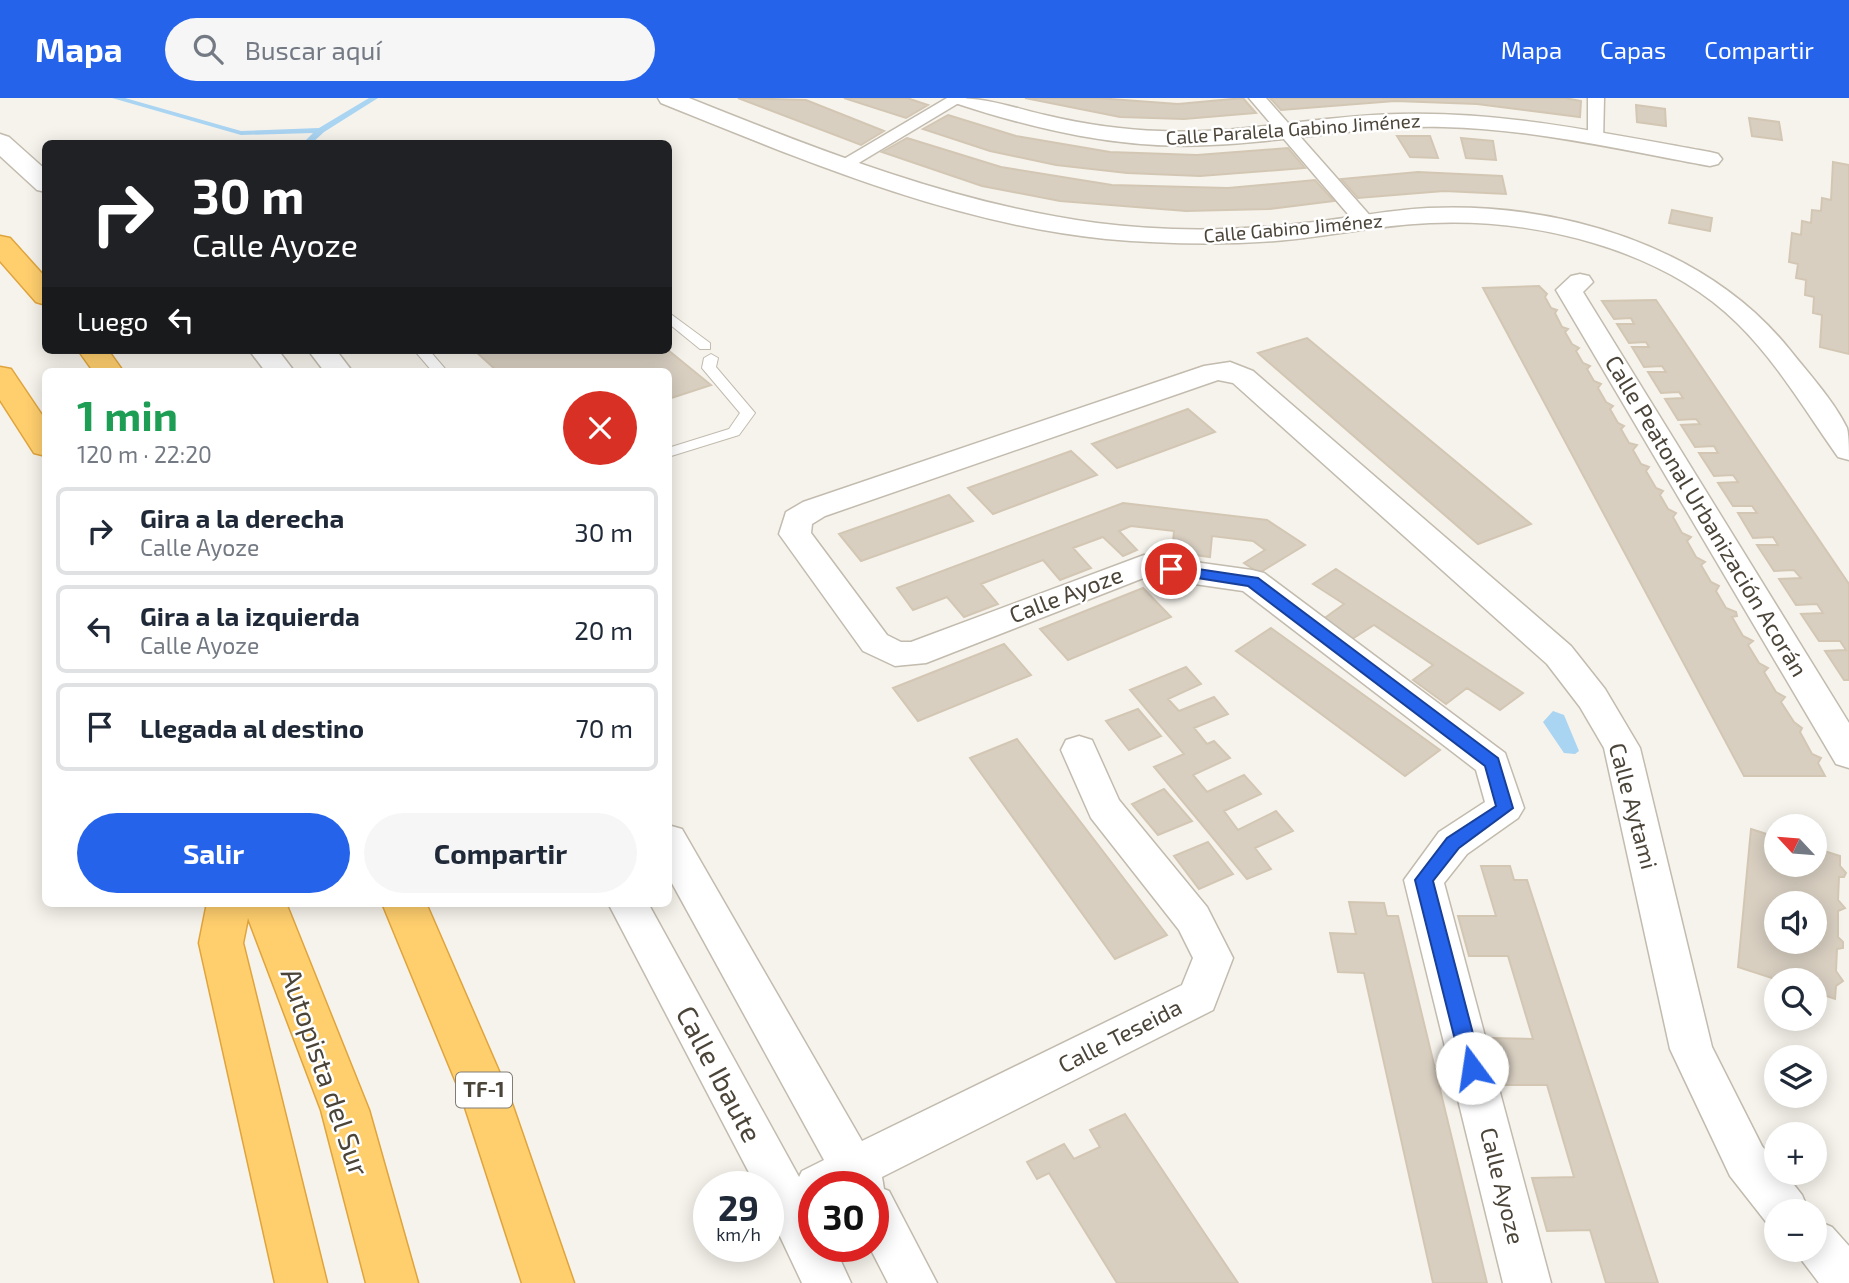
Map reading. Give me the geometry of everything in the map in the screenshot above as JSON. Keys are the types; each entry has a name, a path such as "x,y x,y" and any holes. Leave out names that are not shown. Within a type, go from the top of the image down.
{"highway":[{"path":"0,244 42,291"},
{"path":"0,376 42,440"},
{"path":"228,907 221,943 301,1283"},
{"name":"Autopista del Sur","path":"266,907 345,1110 392,1283"},
{"name":"TF-1","path":"406,907 484,1092 548,1283"}],"street":[{"name":"Calle Gabino Jiménez","path":"669,98 841,166 934,199 1019,219 1102,231 1197,236 1300,231 1446,215 1517,219 1573,229 1651,257 1696,279 1754,324 1849,450"},
{"path":"841,166 961,98"},
{"name":"Calle Paralela Gabino Jiménez","path":"961,98 1012,115 1073,130 1129,136 1192,139 1371,121 1447,120 1597,139 1710,159"},
{"path":"1257,98 1366,223"},
{"path":"1596,98 1597,139"},
{"path":"0,142 42,180"},
{"name":"Calle Peatonal Urbanización Acorán","path":"1580,282 1569,290 1849,754"},
{"path":"266,354 277,368"},
{"path":"325,354 336,368"},
{"name":"Calle Aytami","path":"1230,370 1243,377 1559,655 1592,698 1622,748 1691,1049 1746,1161 1776,1199"},
{"name":"Calle Ayoze","path":"1230,370 1214,372 814,509 797,519 794,534 875,643 895,654 914,654 1144,565 1252,581 1492,762 1505,808 1453,843 1424,880 1527,1283"},
{"name":"Calle Teseida","path":"871,1171 1198,997 1213,958 1193,919 1104,808 1079,750"},
{"name":"Calle Ibaute","path":"672,848 826,1171"},
{"name":"Calle Ibaute","path":"631,907 821,1171"},
{"name":"Calle Ibaute","path":"889,1254 913,1283"},
{"path":"1827,1256 1849,1280"},
{"name":"Calle Ibaute","path":"827,1283 829,1262"}],"lane":[{"path":"672,320 708,352 709,368 748,413 734,432 672,452"},
{"path":"425,354 437,368"}],"water":[{"path":"1553,711 1564,715 1579,751 1575,754 1564,753 1543,722"}],"building":[{"path":"738,98 806,100 884,131 861,145"},
{"path":"844,98 907,98 928,105 906,118"},
{"path":"1025,98 1097,98 1178,104 1243,98 1256,113 1184,119 1120,117"},
{"path":"1270,98 1565,98 1581,101 1580,117 1477,104 1395,101 1281,110"},
{"path":"1636,105 1665,109 1666,126 1637,122"},
{"path":"948,115 1016,136 1110,152 1197,155 1288,148 1305,168 1200,176 1127,173 1056,165 990,151 923,129"},
{"path":"1749,118 1779,122 1782,140 1752,136"},
{"path":"1397,136 1430,136 1438,158 1410,157"},
{"path":"907,138 1001,167 1112,185 1228,188 1315,180 1334,201 1269,209 1186,211 1060,201 982,186 882,152"},
{"path":"1461,138 1493,141 1496,160 1466,158"},
{"path":"1833,162 1849,165 1849,354 1820,347 1822,315 1813,313 1814,297 1805,295 1806,280 1796,278 1798,264 1789,262 1792,233 1801,235 1802,221 1811,223 1812,210 1821,211 1822,198 1831,200"},
{"path":"1418,172 1502,176 1506,194 1444,191 1358,198 1341,179"},
{"path":"1672,210 1712,218 1710,231 1669,223"},
{"path":"1539,286 1547,294 1545,297 1551,308 1557,310 1555,313 1562,327 1568,329 1565,332 1572,344 1579,348 1576,351 1583,363 1590,366 1587,369 1594,381 1601,384 1598,388 1606,402 1613,406 1610,409 1618,423 1624,426 1621,429 1629,443 1637,445 1633,450 1641,464 1649,467 1646,471 1656,488 1663,491 1660,495 1668,509 1676,513 1673,517 1682,533 1691,537 1687,541 1696,557 1705,562 1701,565 1711,582 1719,586 1716,591 1726,608 1736,612 1737,616 1732,617 1743,636 1753,641 1748,645 1759,663 1768,668 1764,672 1776,692 1785,697 1781,702 1794,722 1802,728 1800,732 1812,754 1821,758 1818,763 1825,776 1744,776 1483,288"},
{"path":"1656,300 1849,584 1849,680 1844,680 1825,651 1846,650 1840,641 1819,641 1801,614 1823,613 1817,604 1796,605 1779,579 1801,578 1794,570 1774,571 1757,545 1778,545 1773,537 1753,538 1738,513 1757,513 1752,506 1733,506 1718,483 1738,482 1733,475 1714,476 1699,453 1718,453 1714,446 1695,447 1681,425 1700,424 1696,419 1678,420 1665,399 1683,398 1679,392 1661,393 1648,372 1666,372 1662,366 1644,367 1632,347 1649,347 1646,342 1629,343 1617,324 1634,324 1631,318 1614,319 1602,301"},
{"path":"1307,338 1531,524 1478,544 1258,353"},
{"path":"672,353 711,385 672,398 672,368 494,368 478,354"},
{"path":"1188,409 1215,432 1117,468 1092,444"},
{"path":"1071,451 1097,475 993,514 968,488"},
{"path":"949,495 973,521 861,561 839,534"},
{"path":"1123,503 1267,520 1305,545 1259,573 1244,563 1265,550 1253,541 1212,536 1210,557 1172,552 1174,531 1131,526 1119,531 1137,550 1123,556 1103,537 1073,548 1091,568 1060,580 1043,560 981,584 998,604 964,617 947,597 913,610 897,588"},
{"path":"1336,569 1523,693 1500,710 1467,688 1446,704 1413,680 1433,665 1374,625 1352,639 1322,620 1344,604 1313,584"},
{"path":"1143,588 1171,617 1068,660 1040,629"},
{"path":"1271,628 1440,750 1405,776 1236,651"},
{"path":"1004,644 1031,675 918,721 893,688"},
{"path":"1186,667 1201,684 1168,699 1179,711 1214,697 1228,714 1194,728 1207,744 1214,741 1230,758 1193,775 1207,792 1244,775 1261,794 1224,811 1238,830 1276,811 1293,831 1255,848 1271,869 1247,879 1154,767 1184,754 1130,690"},
{"path":"1138,709 1161,736 1129,750 1106,721"},
{"path":"1017,739 1167,935 1115,959 970,758"},
{"path":"1164,789 1192,821 1158,835 1132,804"},
{"path":"1751,829 1764,833 1764,877 1827,877 1827,852 1840,856 1840,866 1846,873 1844,877 1839,877 1838,900 1845,908 1838,911 1838,937 1843,942 1843,948 1837,949 1836,971 1843,981 1836,986 1835,999 1827,996 1827,968 1764,968 1764,975 1738,967"},
{"path":"1208,842 1233,874 1199,889 1174,856"},
{"path":"1481,866 1510,866 1514,880 1527,880 1658,1283 1606,1283 1590,1230 1547,1231 1532,1178 1574,1177 1547,1085 1505,1085 1492,1038 1533,1039 1508,956 1469,956 1458,916 1496,916"},
{"path":"1349,902 1384,903 1387,916 1398,916 1487,1283 1433,1283 1364,973 1338,972 1330,933 1356,934"},
{"path":"1125,1114 1238,1283 1117,1283 1049,1173 1037,1179 1027,1162 1064,1144 1074,1159 1100,1147 1090,1130"}],"waterway":[{"path":"116,98 241,133 321,130"},
{"path":"321,130 374,98"},
{"path":"310,140 321,130"}],"route":[{"path":"1171,569 1252,581 1492,762 1505,808 1453,843 1424,880 1472,1068"}]}
